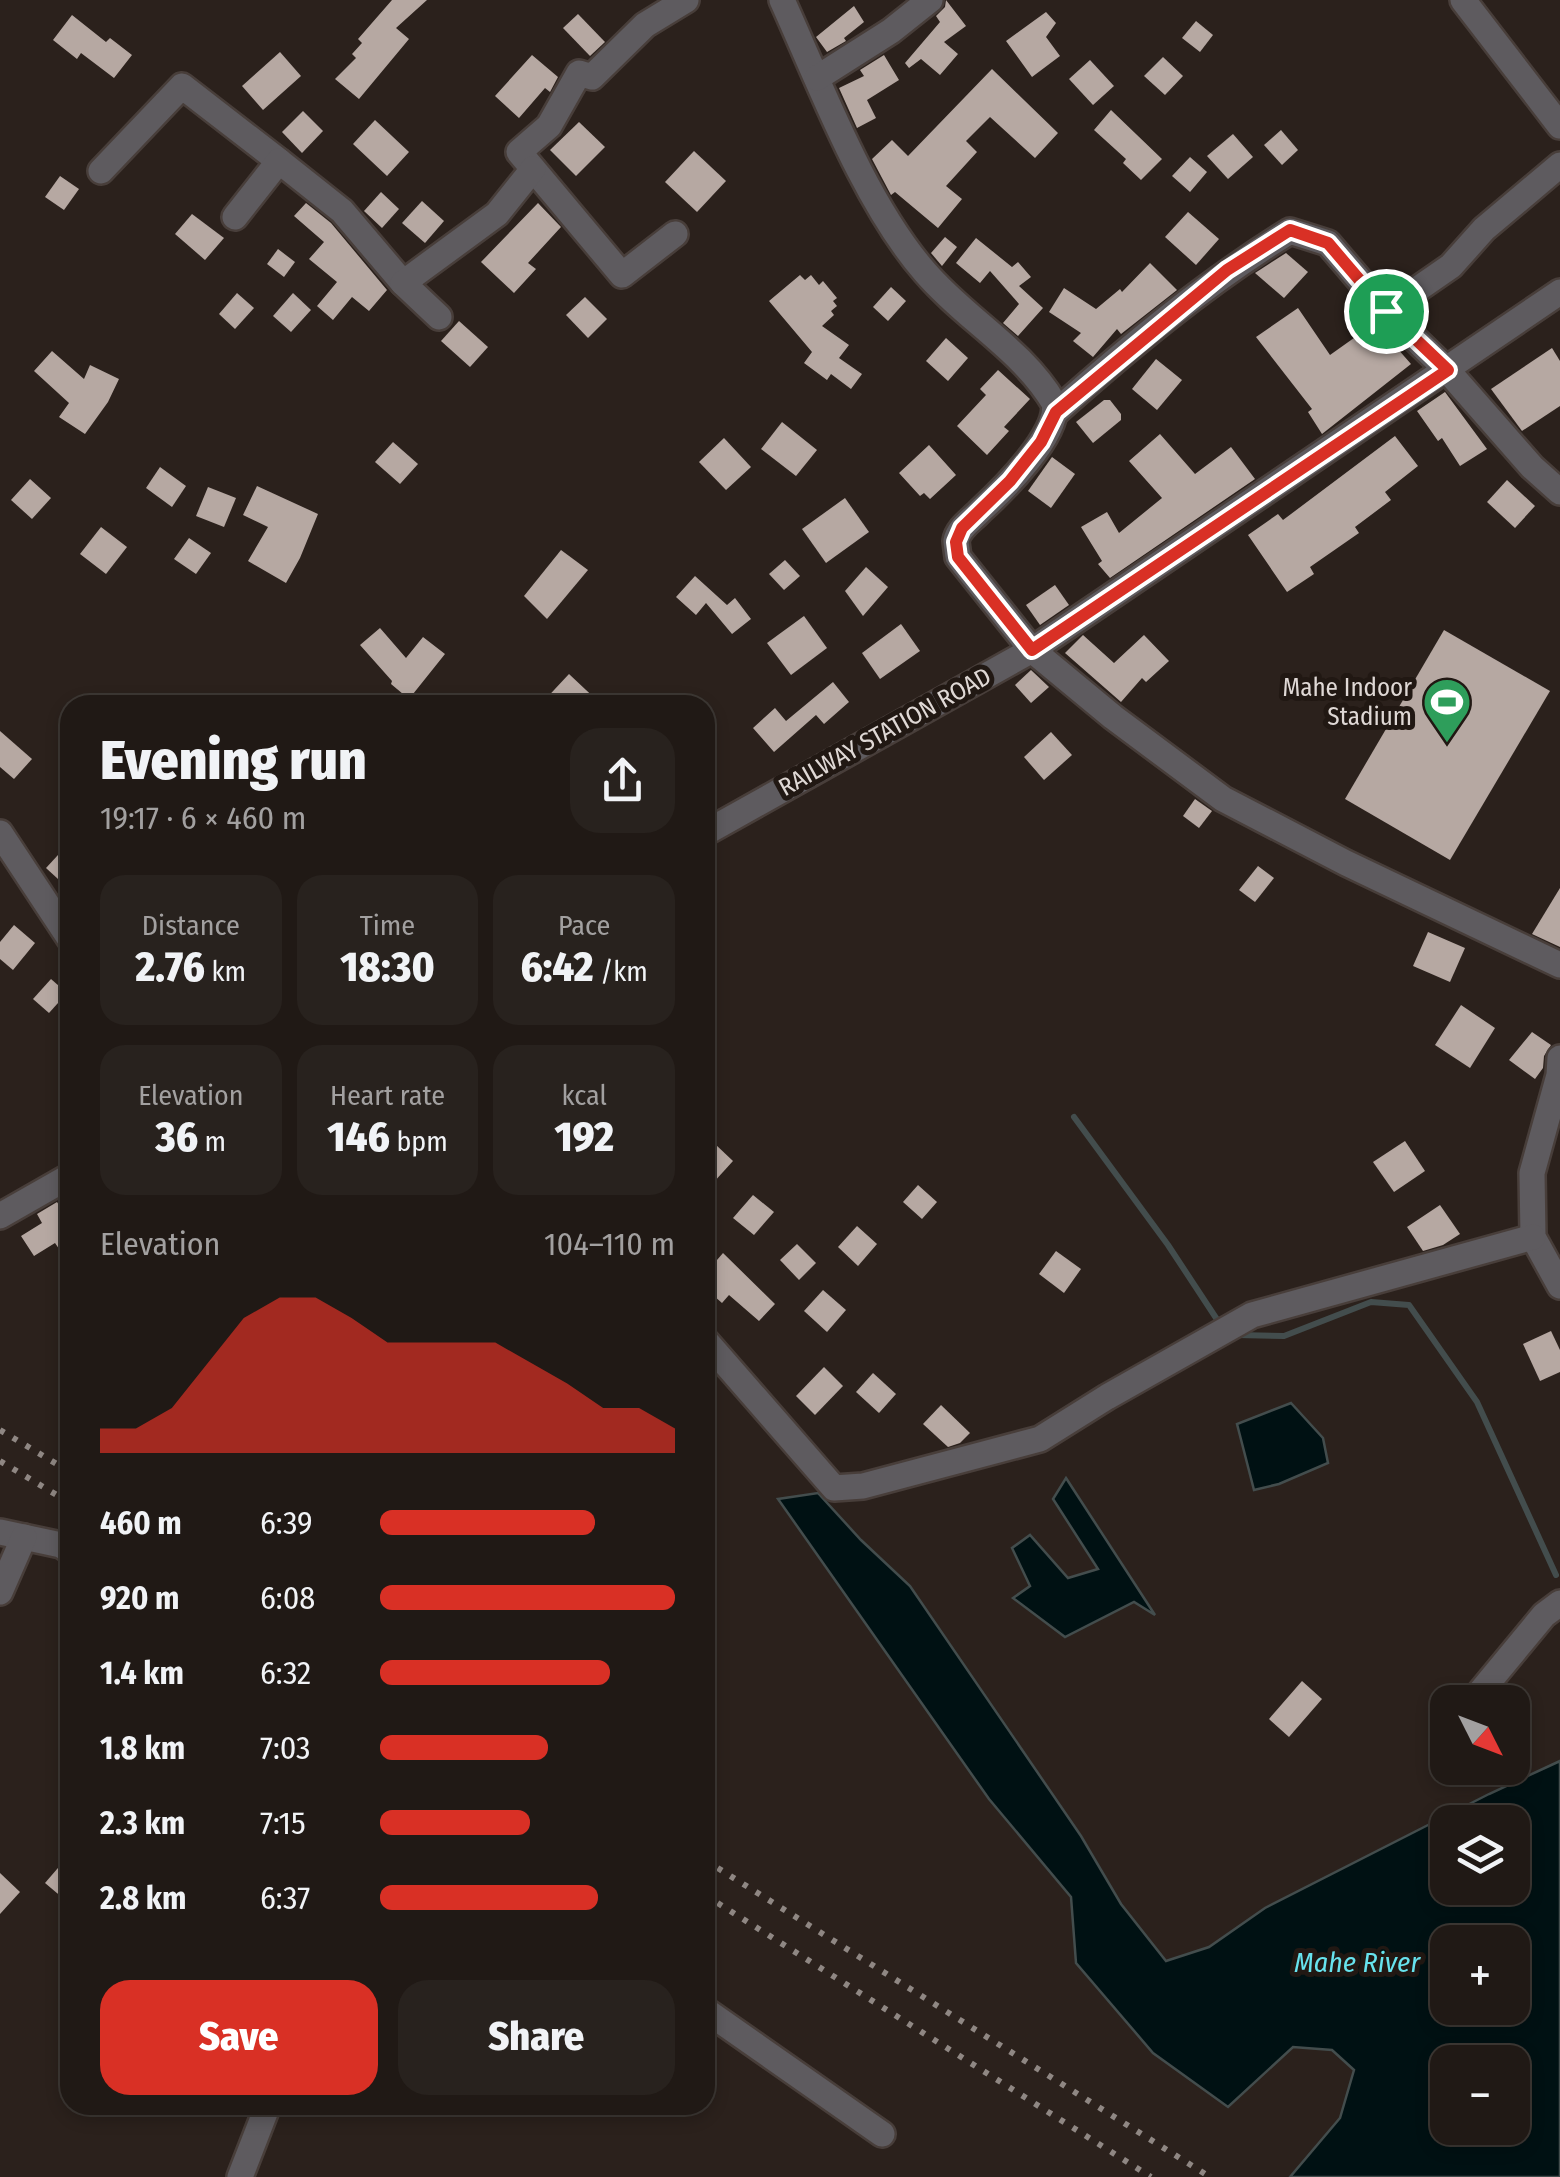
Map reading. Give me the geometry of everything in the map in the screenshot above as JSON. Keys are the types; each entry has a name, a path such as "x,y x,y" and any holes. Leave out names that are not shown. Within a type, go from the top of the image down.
{"street":[{"path":"675,234 622,275 519,152 549,126 579,73 592,77 645,25 686,0"},
{"path":"782,0 895,235 927,275 1019,357 1046,390 1056,412"},
{"path":"817,78 891,31 930,0"},
{"path":"1462,0 1560,126"},
{"path":"101,172 182,86 342,211 403,283 439,316"},
{"path":"235,216 280,161"},
{"path":"1386,311 1451,266 1484,229 1560,166"},
{"path":"403,283 497,214 533,169"},
{"path":"1560,492 1532,467 1448,370 1386,311 1328,243 1290,230 1227,270 1056,412 1041,442 1010,481 962,528 956,542 958,557 1032,650 1113,717 1223,799 1346,864 1560,965"},
{"name":"RAILWAY STATION ROAD","path":"715,828 1032,650 1560,292"},
{"path":"0,833 60,924"},
{"path":"1560,1070 1532,1172 1533,1237 1560,1286"},
{"path":"0,1216 60,1182"},
{"path":"715,1351 834,1488 863,1486 1040,1439 1252,1316 1533,1237"},
{"path":"0,1592 12,1534 60,1545"},
{"path":"1487,1685 1544,1615 1560,1603"},
{"path":"715,2017 882,2134"},
{"path":"240,2177 264,2115"}],"water":[{"path":"1291,1403 1323,1438 1328,1463 1254,1490 1237,1424"},
{"path":"1066,1478 1155,1615 1134,1602 1065,1637 1013,1598 1030,1586 1012,1548 1030,1535 1068,1578 1098,1569 1053,1499"},
{"name":"Mahe River","path":"818,1493 910,1586 1081,1836 1121,1904 1166,1961 1209,1947 1265,1908 1430,1824 1430,1905 1530,1905 1530,1805 1467,1805 1508,1785 1530,1785 1530,1775 1560,1761 1560,2177 1290,2177 1340,2118 1354,2070 1332,2050 1293,2047 1228,2107 1153,2053 1076,1963 1071,1897 989,1799 778,1499"}],"building":[{"path":"392,0 427,0 396,28 409,39 359,99 335,79 356,58 352,54 362,43 358,39"},
{"path":"946,0 966,26 944,42 958,54 940,75 921,59 909,68 905,63 940,22 936,16"},
{"path":"854,6 864,22 844,38 846,41 827,52 816,37"},
{"path":"1046,12 1056,23 1046,37 1060,56 1032,77 1006,41"},
{"path":"578,14 605,42 590,56 563,28"},
{"path":"72,15 106,42 110,38 132,55 114,78 81,53 77,59 53,40"},
{"path":"1196,21 1213,35 1200,52 1182,38"},
{"path":"280,52 301,76 263,110 242,86"},
{"path":"532,55 558,77 550,92 545,88 519,118 495,96"},
{"path":"884,55 899,80 867,100 876,118 857,128 839,88 864,76 860,70"},
{"path":"1163,57 1183,76 1165,95 1144,76"},
{"path":"1090,60 1114,86 1093,105 1069,79"},
{"path":"992,69 1058,133 1035,158 990,117 966,141 977,152 946,186 962,199 938,228 895,192 891,195 872,159 892,140 908,156"},
{"path":"1111,110 1162,159 1141,180 1123,163 1126,159 1094,130"},
{"path":"303,111 323,131 302,153 282,132"},
{"path":"375,120 409,152 387,176 353,144"},
{"path":"579,122 605,147 576,176 550,150"},
{"path":"1281,130 1298,150 1282,165 1264,145"},
{"path":"1233,134 1253,157 1228,179 1207,156"},
{"path":"694,151 726,181 697,212 665,182"},
{"path":"1190,157 1207,172 1190,192 1172,176"},
{"path":"60,176 79,189 64,210 45,197"},
{"path":"381,192 399,209 382,228 364,211"},
{"path":"422,201 444,221 425,243 402,223"},
{"path":"306,203 331,223 387,290 369,311 352,297 333,320 317,306 337,282 309,259 324,242 294,216"},
{"path":"538,203 561,227 528,263 536,269 514,293 481,262"},
{"path":"1188,212 1219,239 1196,265 1165,237"},
{"path":"192,214 224,238 205,260 175,234"},
{"path":"945,237 957,247 942,266 931,253"},
{"path":"976,238 1012,267 1018,262 1031,277 1019,286 1043,308 1018,336 1003,323 1019,304 990,271 980,283 956,263"},
{"path":"278,249 295,262 284,277 267,264"},
{"path":"1286,253 1308,272 1284,298 1255,273"},
{"path":"1150,263 1177,290 1121,334 1117,329 1093,357 1073,341 1081,333 1049,312 1064,288 1096,309 1120,289 1122,292"},
{"path":"800,275 805,280 811,275 819,285 823,281 837,298 833,301 837,306 831,311 834,315 822,326 849,345 839,358 862,374 851,389 831,374 827,380 804,363 812,352 769,301"},
{"path":"891,287 906,301 888,321 873,307"},
{"path":"237,293 254,308 235,329 219,314"},
{"path":"293,293 311,310 291,332 273,316"},
{"path":"585,297 607,319 588,338 566,315"},
{"path":"1298,308 1330,355 1375,323 1411,364 1322,434 1308,412 1312,409 1256,337"},
{"path":"459,321 488,347 470,367 441,341"},
{"path":"946,338 968,358 948,381 926,361"},
{"path":"1552,348 1560,361 1560,406 1522,431 1491,389"},
{"path":"52,351 84,379 90,365 119,379 85,434 59,417 69,403 34,371"},
{"path":"1156,359 1182,380 1157,410 1132,389"},
{"path":"998,370 1030,399 1004,427 1009,431 987,455 957,426 986,395 980,389"},
{"path":"1445,392 1487,449 1460,466 1442,438 1438,441 1417,411"},
{"path":"1104,400 1110,400 1121,420 1093,443 1076,422"},
{"path":"782,422 817,450 796,476 761,449"},
{"path":"1160,434 1195,474 1231,447 1255,479 1110,578 1098,564 1102,561 1081,527 1107,512 1119,533 1162,498 1129,461"},
{"path":"1395,436 1418,466 1385,492 1391,500 1355,527 1359,533 1310,567 1314,574 1287,592 1248,535 1278,514 1283,520"},
{"path":"724,438 751,467 726,490 699,462"},
{"path":"393,442 418,464 400,484 375,462"},
{"path":"929,445 956,475 930,499 924,493 920,496 899,473"},
{"path":"1052,457 1075,474 1051,508 1028,491"},
{"path":"160,467 186,486 172,507 146,488"},
{"path":"30,479 51,498 32,519 11,500"},
{"path":"1507,480 1535,506 1515,528 1487,502"},
{"path":"257,486 318,514 286,583 248,561 268,527 243,515"},
{"path":"208,487 236,498 224,527 196,516"},
{"path":"845,498 869,532 826,563 802,529"},
{"path":"101,527 127,547 106,574 80,554"},
{"path":"189,538 211,553 196,574 174,559"},
{"path":"561,550 588,570 547,619 524,596"},
{"path":"785,560 800,576 784,590 769,574"},
{"path":"866,567 888,587 863,616 845,591"},
{"path":"695,576 727,605 735,598 751,619 732,634 706,603 696,615 676,597"},
{"path":"1055,585 1069,605 1040,625 1026,605"},
{"path":"804,616 827,648 791,675 767,643"},
{"path":"901,624 920,651 880,679 862,653"},
{"path":"380,628 406,658 423,637 445,654 412,695 404,695 360,645"},
{"name":"Mahe Indoor Stadium","path":"1444,630 1550,691 1450,860 1345,799"},
{"path":"1083,635 1114,663 1144,635 1169,661 1146,682 1142,678 1121,702 1065,653"},
{"path":"1031,670 1049,687 1031,703 1015,685"},
{"path":"569,674 591,695 549,695"},
{"path":"833,682 849,702 824,724 816,715 774,752 753,728 775,708 786,721"},
{"path":"0,731 32,759 14,779 0,767"},
{"path":"1051,732 1072,755 1044,780 1024,757"},
{"path":"1195,799 1212,811 1199,828 1183,816"},
{"path":"60,853 60,881 46,868"},
{"path":"1258,866 1274,878 1255,902 1239,890"},
{"path":"1560,888 1560,947 1532,934"},
{"path":"14,925 35,943 13,970 0,959 0,942"},
{"path":"1428,932 1465,948 1450,982 1413,966"},
{"path":"51,979 60,987 60,1001 49,1013 33,999"},
{"path":"1461,1005 1495,1028 1470,1068 1435,1045"},
{"path":"1532,1032 1551,1045 1535,1079 1509,1060"},
{"path":"1405,1141 1425,1171 1394,1192 1373,1162"},
{"path":"715,1144 733,1161 715,1181"},
{"path":"918,1185 937,1202 922,1219 903,1202"},
{"path":"753,1195 774,1212 754,1235 733,1218"},
{"path":"57,1202 60,1207 60,1250 55,1243 34,1256 21,1236 42,1223 37,1214"},
{"path":"1440,1205 1460,1234 1423,1251 1407,1227"},
{"path":"857,1226 877,1244 858,1266 838,1247"},
{"path":"797,1244 816,1263 799,1280 780,1260"},
{"path":"1056,1251 1081,1269 1064,1293 1039,1274"},
{"path":"723,1253 775,1304 759,1321 729,1295 722,1303 715,1297 715,1262"},
{"path":"823,1290 846,1310 827,1332 804,1311"},
{"path":"1551,1331 1560,1350 1560,1372 1540,1381 1523,1344"},
{"path":"824,1367 843,1386 815,1415 796,1396"},
{"path":"873,1373 896,1394 879,1413 856,1392"},
{"path":"941,1405 970,1433 960,1443 948,1447 923,1424"},
{"path":"1302,1681 1322,1699 1289,1737 1269,1719"},
{"path":"60,1866 60,1896 45,1883"},
{"path":"0,1873 20,1892 0,1914"}],"waterway":[{"path":"1074,1117 1168,1245 1220,1324"},
{"path":"1237,1335 1284,1336 1371,1302 1409,1305 1477,1402 1556,1575"}],"railway":[{"path":"0,1430 60,1466"},
{"path":"0,1461 60,1497"},
{"path":"715,1866 1210,2177"},
{"path":"715,1901 1151,2177"}],"place":[{"name":"Mahe Indoor Stadium","path":"1447,744"}],"route":[{"path":"1290,230 1328,243 1386,311 1448,370 1032,650 958,557 956,542 962,528 1010,481 1041,442 1056,412 1109,364 1227,270 1290,230"}]}
